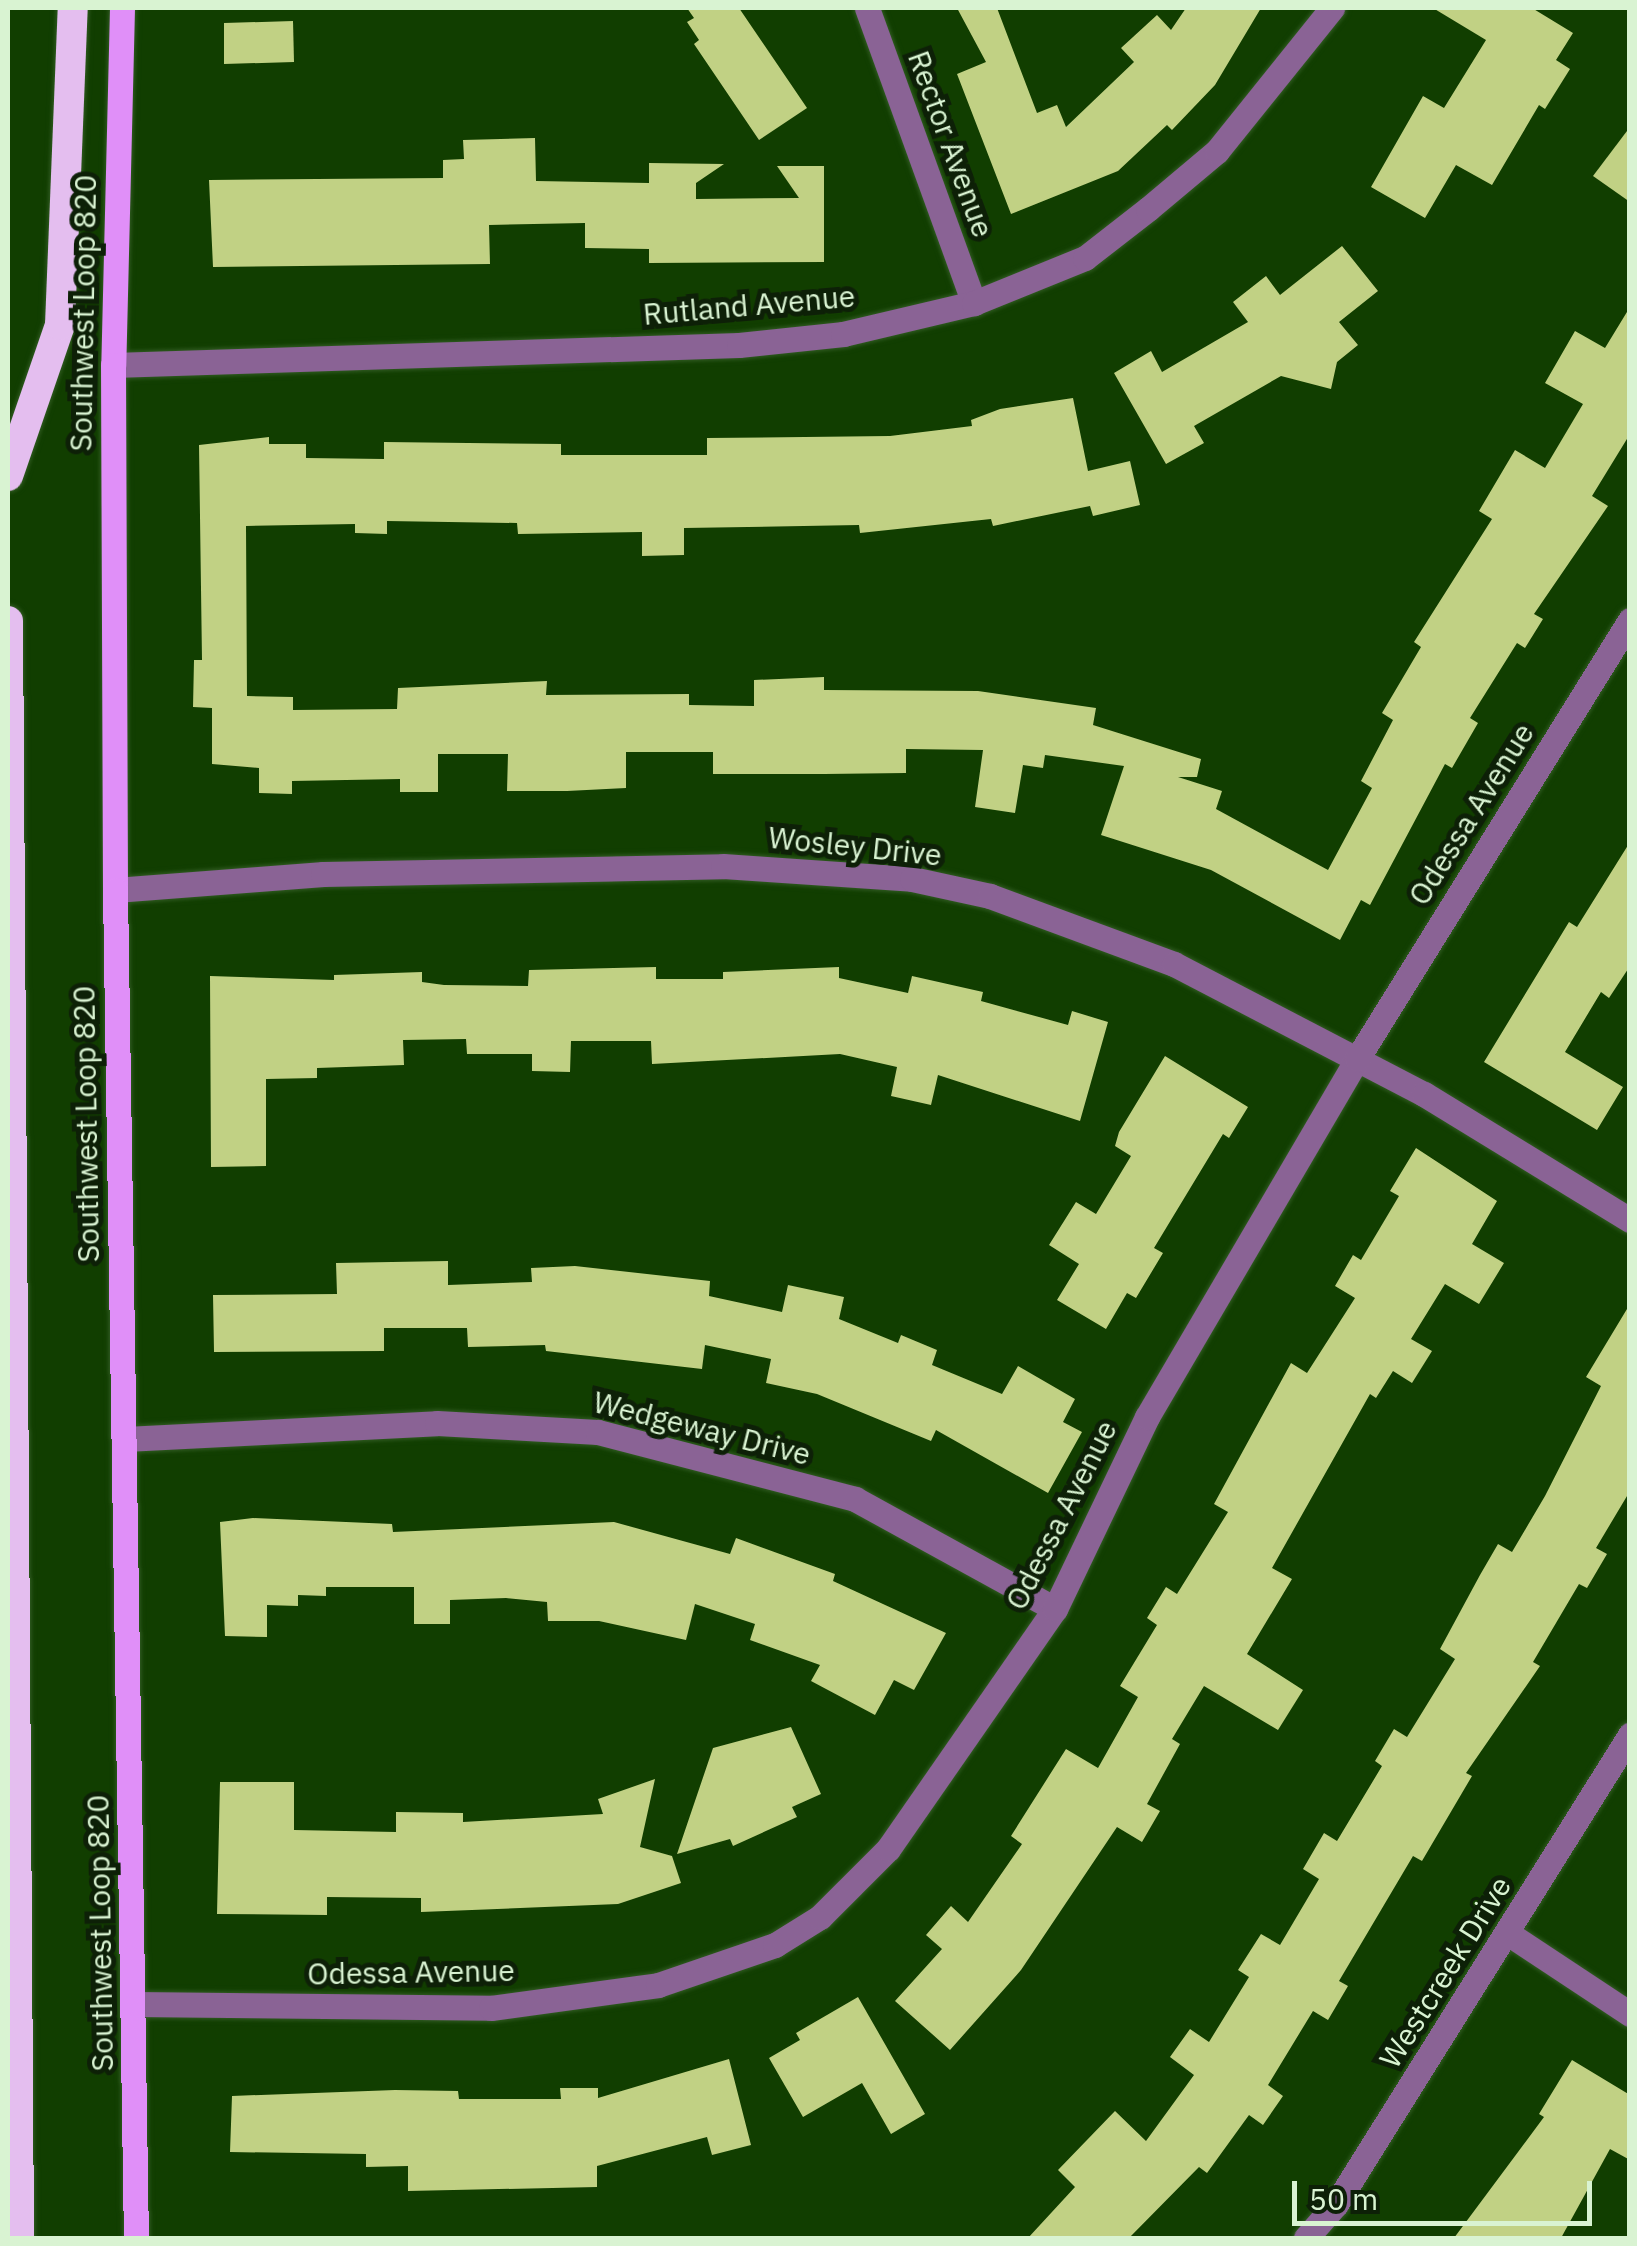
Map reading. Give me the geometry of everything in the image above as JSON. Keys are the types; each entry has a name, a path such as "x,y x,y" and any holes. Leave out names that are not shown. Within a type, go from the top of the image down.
{"highway":[{"path":"8,476 60,325 72,8"},
{"path":"8,622 19,2238"}],"main road":[{"name":"Southwest Loop 820","path":"122,8 113,366 115,890 136,2238"}],"street":[{"name":"Rector Avenue","path":"867,8 974,303"},
{"name":"Rutland Avenue","path":"113,366 738,345 842,334 974,303 1085,258 1148,209 1217,151 1332,8"},
{"name":"Odessa Avenue","path":"134,2004 491,2008 658,1985 775,1946 820,1917 888,1849 1055,1610 1147,1417 1358,1060 1630,620"},
{"name":"Wosley Drive","path":"115,890 323,874 685,867 912,879 990,896 1174,964 1358,1060 1630,1220"},
{"name":"Wedgeway Drive","path":"124,1439 436,1423 598,1432 855,1499 1055,1610"},
{"name":"Westcreek Drive","path":"1306,2238 1336,2204 1509,1934 1630,1734"},
{"path":"1509,1934 1630,2014"}],"building":[{"path":"687,8 739,8 807,108 759,140 694,44 699,40 687,22 694,18"},
{"path":"957,8 997,8 1037,113 1057,105 1066,127 1134,62 1121,48 1157,15 1171,30 1186,8 1261,8 1215,85 1172,130 1167,125 1118,171 1011,214 957,74 986,62"},
{"path":"1433,8 1532,8 1573,33 1556,60 1570,69 1545,109 1539,105 1492,185 1456,165 1425,218 1371,187 1423,96 1444,108 1486,40"},
{"path":"293,21 294,62 224,64 224,23"},
{"path":"1630,127 1630,202 1593,176"},
{"path":"535,138 536,181 649,183 649,163 724,164 696,183 696,199 799,198 777,166 824,166 824,262 649,263 649,249 585,248 585,223 489,225 490,264 213,267 209,180 443,178 443,160 464,159 463,140"},
{"path":"1342,246 1378,291 1339,322 1358,345 1337,362 1331,389 1281,376 1194,426 1204,443 1166,464 1114,373 1151,351 1162,372 1248,322 1233,302 1266,276 1280,295"},
{"path":"1630,307 1630,434 1592,496 1608,506 1534,614 1543,619 1525,648 1517,643 1470,718 1478,723 1452,768 1445,764 1370,905 1361,900 1340,940 1211,870 1101,835 1124,766 1045,755 1043,768 1023,765 1015,813 975,807 983,750 906,749 906,773 824,774 713,774 713,752 626,752 626,788 567,791 507,791 508,754 438,754 438,792 400,792 400,779 292,781 292,794 259,793 259,768 212,764 212,708 193,707 194,660 202,660 199,445 269,437 269,444 306,444 306,458 384,459 384,442 561,444 561,455 707,455 707,438 890,436 972,426 971,420 1000,409 1073,398 1088,471 1130,461 1140,505 1093,516 1090,506 993,526 991,519 860,533 859,525 684,528 684,555 642,556 642,532 518,534 517,523 387,521 387,534 355,533 355,524 246,526 247,696 293,697 293,710 397,709 398,688 547,681 546,695 689,694 689,705 754,706 754,680 824,677 824,690 978,691 1096,708 1093,725 1201,759 1197,777 1178,777 1222,791 1216,809 1328,870 1372,788 1361,781 1393,720 1382,713 1421,647 1414,642 1492,519 1479,511 1515,450 1545,468 1583,404 1545,383 1575,331 1605,348"},
{"path":"1630,842 1630,966 1609,998 1601,992 1565,1052 1623,1087 1597,1130 1484,1062 1569,922 1577,927"},
{"path":"656,967 656,979 723,979 723,972 839,967 839,978 908,993 912,976 983,992 981,1001 1068,1025 1072,1011 1108,1022 1080,1121 938,1075 931,1105 891,1096 897,1067 840,1054 652,1064 651,1041 571,1041 570,1072 532,1071 532,1054 467,1054 466,1039 403,1040 404,1065 317,1068 317,1078 266,1079 266,1166 211,1167 210,976 334,980 334,975 422,972 422,982 444,985 528,986 529,970"},
{"path":"1165,1056 1248,1107 1229,1138 1223,1134 1154,1248 1163,1253 1136,1298 1127,1293 1106,1329 1057,1300 1079,1264 1049,1245 1076,1202 1096,1214 1131,1156 1115,1146 1119,1132"},
{"path":"1416,1148 1497,1201 1472,1244 1504,1263 1479,1304 1445,1284 1411,1339 1432,1351 1412,1383 1393,1371 1376,1398 1370,1394 1272,1568 1292,1579 1247,1654 1303,1690 1278,1730 1204,1686 1172,1739 1180,1744 1147,1804 1160,1811 1142,1842 1117,1827 1021,1970 950,2050 895,2001 942,1949 926,1935 951,1906 968,1922 1022,1844 1011,1836 1066,1749 1098,1768 1138,1697 1120,1686 1157,1625 1147,1618 1166,1587 1177,1594 1228,1512 1214,1504 1291,1363 1307,1373 1355,1298 1335,1286 1353,1255 1361,1260 1399,1196 1390,1191"},
{"path":"448,1261 448,1285 532,1282 531,1268 575,1266 710,1281 709,1296 782,1312 788,1285 844,1297 839,1319 898,1343 901,1335 937,1350 932,1365 1002,1394 1018,1366 1075,1399 1063,1422 1082,1432 1048,1493 936,1430 931,1441 817,1394 766,1383 771,1359 705,1345 702,1369 546,1351 545,1345 468,1347 467,1328 384,1328 384,1351 214,1352 213,1295 337,1294 336,1263"},
{"path":"1630,1304 1630,1491 1596,1548 1607,1554 1587,1588 1579,1584 1533,1662 1540,1666 1466,1773 1472,1776 1422,1861 1413,1856 1339,1981 1348,1986 1328,2020 1313,2011 1268,2085 1283,2096 1263,2125 1249,2115 1207,2173 1199,2167 1129,2238 1028,2238 1075,2187 1058,2170 1115,2111 1146,2141 1194,2075 1170,2057 1190,2029 1209,2042 1249,1977 1238,1970 1261,1934 1280,1945 1319,1879 1303,1869 1324,1833 1337,1841 1382,1766 1375,1761 1394,1729 1407,1737 1455,1659 1440,1649 1480,1575 1498,1544 1512,1552 1545,1496 1601,1386 1586,1377"},
{"path":"253,1518 392,1524 393,1532 614,1522 730,1554 736,1538 835,1574 833,1581 946,1633 914,1690 894,1680 875,1715 811,1681 820,1665 750,1640 755,1624 695,1604 686,1640 599,1621 548,1621 547,1602 506,1598 450,1600 450,1624 414,1624 414,1587 326,1587 326,1596 298,1595 298,1606 267,1605 267,1637 225,1636 220,1522"},
{"path":"791,1727 821,1794 792,1807 797,1817 733,1846 730,1839 677,1854 713,1748"},
{"path":"655,1779 640,1847 672,1856 681,1883 618,1904 421,1912 421,1898 327,1897 327,1915 217,1914 220,1782 294,1782 294,1830 396,1832 396,1812 463,1813 463,1822 603,1814 598,1799"},
{"path":"858,1997 925,2114 891,2134 862,2083 803,2117 769,2058 800,2040 796,2033"},
{"path":"729,2059 751,2145 712,2155 707,2137 597,2166 597,2187 408,2191 408,2166 366,2167 366,2154 230,2152 232,2096 395,2090 458,2091 459,2099 561,2099 560,2088 598,2088 598,2098"},
{"path":"1572,2060 1630,2095 1630,2160 1610,2149 1561,2238 1454,2238 1544,2117 1539,2114"}]}
